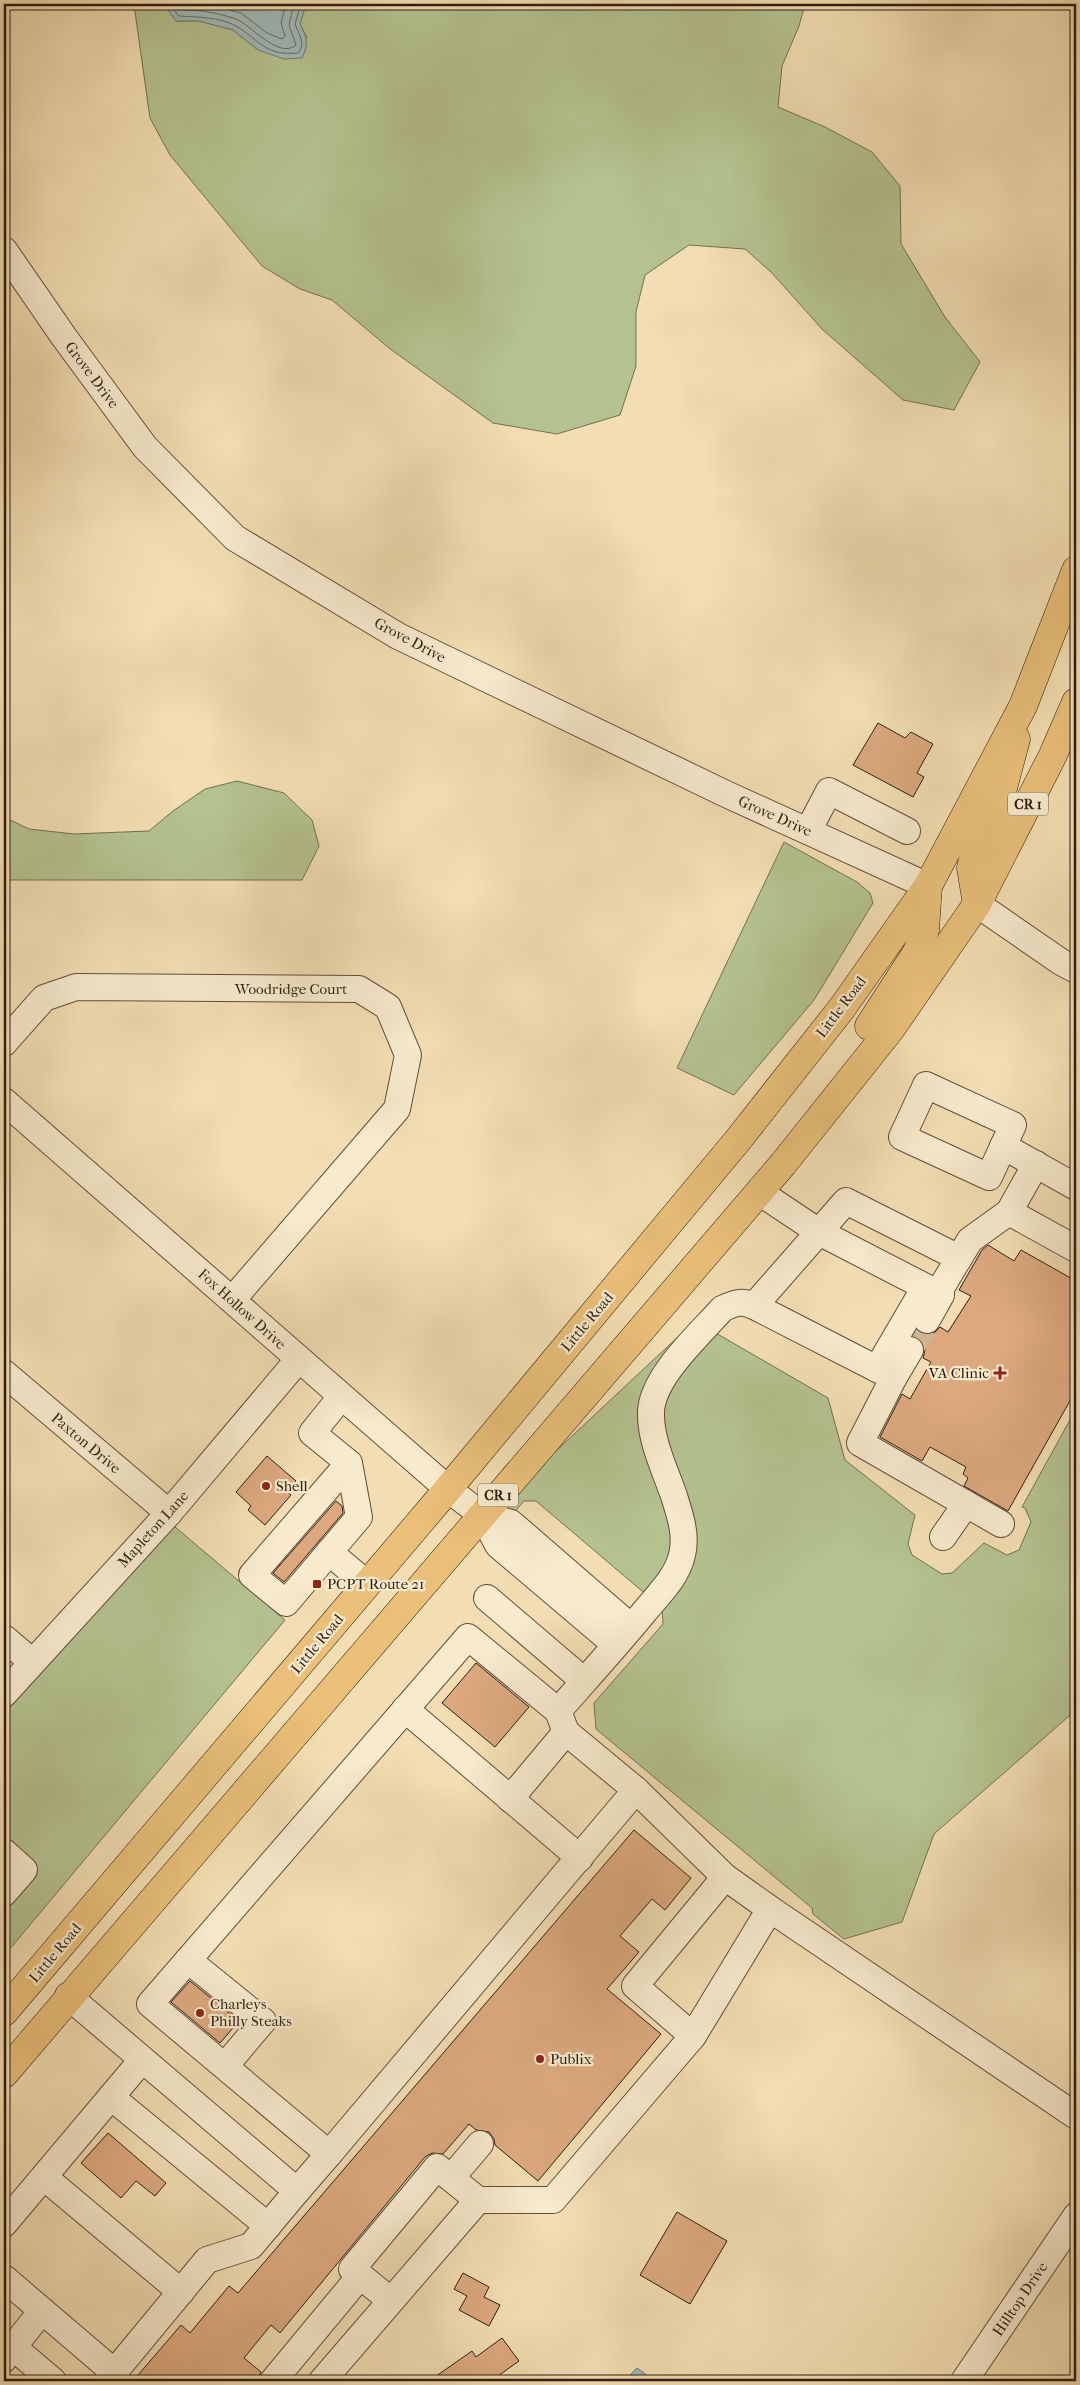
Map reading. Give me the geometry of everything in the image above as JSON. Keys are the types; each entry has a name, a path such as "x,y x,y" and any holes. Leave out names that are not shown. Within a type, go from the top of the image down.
{"main road":[{"name":"Little Road","path":"4,2012 448,1489 744,1133 842,1008 928,886 1023,706 1076,570"},
{"name":"CR 1","path":"4,2074 68,1996 759,1192 890,1030 977,904 1053,755 1076,702"},
{"path":"977,904 972,878 973,861 1000,799 1009,772 1023,706"},
{"path":"836,1097 848,1061 917,952 925,930 928,886"}],"street":[{"name":"Grove Drive","path":"4,250 64,337 145,447 235,538 398,636 928,886"},
{"path":"808,831 829,791 907,831"},
{"path":"977,904 1061,962 1076,970"},
{"name":"Woodridge Court","path":"4,1043 44,998 76,987 360,989 388,1007 408,1055 397,1109 233,1299"},
{"name":"Fox Hollow Drive","path":"4,1101 233,1299 298,1360 448,1489 482,1515"},
{"path":"1003,1146 1076,1187"},
{"path":"1001,1524 860,1443 886,1373 935,1292 970,1240 1009,1212 1036,1164"},
{"path":"759,1192 819,1232 935,1292"},
{"path":"754,1306 846,1201 959,1258"},
{"path":"1009,1212 1076,1249"},
{"path":"927,1320 935,1292"},
{"path":"510,1799 562,1722 584,1681 671,1580 678,1568 683,1547 682,1521 653,1433 651,1412 659,1381 722,1309 740,1302 746,1302 886,1373"},
{"path":"886,1373 910,1350"},
{"name":"Mapleton Lane","path":"4,1694 31,1661 169,1513 298,1360"},
{"name":"Paxton Drive","path":"4,1374 169,1513"},
{"path":"341,1397 312,1433 349,1463 359,1517 286,1603 252,1575 349,1463"},
{"path":"943,1537 966,1504"},
{"path":"482,1515 498,1545 624,1636"},
{"path":"329,1552 367,1584"},
{"path":"487,1598 584,1681"},
{"path":"329,2154 150,2004 468,1637 636,1790 726,1877 770,1909 1076,2116"},
{"path":"4,1638 31,1661"},
{"path":"405,1709 580,1858"},
{"path":"4,2278 42,2311 110,2377 208,2260 251,2246 636,1790"},
{"path":"4,1852 24,1870 4,1893"},
{"path":"693,2036 635,1986 726,1877"},
{"path":"390,2300 352,2269 437,2167 478,2200 553,2200 693,2036 770,1909"},
{"path":"188,1960 263,2022 225,2066"},
{"path":"68,1996 297,2191"},
{"path":"4,2224 142,2060"},
{"path":"111,2097 268,2226"},
{"path":"451,2178 480,2144"},
{"path":"44,2177 181,2292"},
{"path":"322,2381 478,2200"},
{"name":"Hilltop Drive","path":"964,2381 1076,2216"},
{"path":"273,2381 360,2276"},
{"path":"42,2311 8,2353 53,2381"}],"green space":[{"path":"132,4 168,4 169,11 176,21 199,21 233,30 258,50 307,38 300,24 306,4 805,4 799,26 782,66 778,107 825,127 872,152 900,186 901,244 945,317 980,362 954,410 903,400 822,329 772,273 745,249 689,245 645,275 636,312 636,366 620,415 557,434 493,423 389,348 332,300 300,289 262,266 170,155 150,118 135,12"},
{"path":"237,781 284,793 312,820 319,846 302,880 4,880 4,817 29,829 74,834 149,831 173,811 205,789"},
{"path":"784,842 857,882 870,893 873,903 814,1000 734,1095 677,1068"},
{"path":"695,1321 828,1398 845,1460 915,1515 908,1544 912,1555 942,1574 952,1573 984,1543 1007,1555 1019,1550 1031,1522 1025,1508 1022,1507 1076,1409 1076,1710 934,1834 902,1922 844,1939 813,1914 812,1908 596,1729 594,1703 663,1624 662,1608 536,1501 524,1501 495,1535 489,1521 526,1479"},
{"path":"168,1521 285,1620 4,1956 4,1712"}],"water":[{"path":"168,4 306,4 300,24 306,41 306,49 302,58 284,59 258,50 233,30 199,21 176,21 169,11"},
{"path":"637,2368 655,2381 624,2381"}],"building":[{"path":"878,723 905,738 911,732 933,744 917,773 924,777 913,797 853,765"},
{"name":"VA Clinic","path":"988,1245 1014,1261 1021,1250 1076,1281 1076,1390 1008,1511 964,1486 968,1478 963,1474 966,1467 930,1447 922,1461 880,1437 902,1394 910,1399 931,1362 923,1358 925,1350 923,1342 914,1336 917,1330 928,1335 934,1333 940,1327 948,1332 971,1296 959,1290 982,1250"},
{"name":"Shell","path":"267,1456 296,1481 287,1492 291,1495 265,1525 248,1510 251,1506 236,1492"},
{"path":"336,1501 342,1506 343,1513 284,1582 273,1573"},
{"path":"476,1663 529,1707 495,1747 442,1703"},
{"path":"634,1830 691,1878 665,1910 652,1899 620,1936 639,1952 607,1989 661,2034 538,2181 495,2145 494,2139 489,2132 476,2130 469,2124 443,2154 432,2153 425,2157 280,2333 271,2325 244,2358 261,2372 257,2381 133,2381 181,2325 190,2333 229,2286 238,2293"},
{"path":"190,1981 239,2021 220,2043 171,2002"},
{"path":"108,2133 166,2183 155,2196 136,2181 121,2198 81,2163"},
{"path":"677,2212 727,2241 690,2304 640,2275"},
{"path":"463,2273 489,2287 484,2297 500,2305 489,2326 459,2310 467,2296 454,2289"},
{"path":"502,2338 519,2361 491,2381 429,2381 472,2351 476,2357"}],"tunnel":[{"path":"910,1350 927,1320"}],"place":[{"name":"VA Clinic","path":"1000,1373"},
{"name":"Shell","path":"266,1486"},
{"name":"PCPT Route 21","path":"317,1584"},
{"name":"Charleys Philly Steaks","path":"200,2013"},
{"name":"Publix","path":"540,2059"}]}
